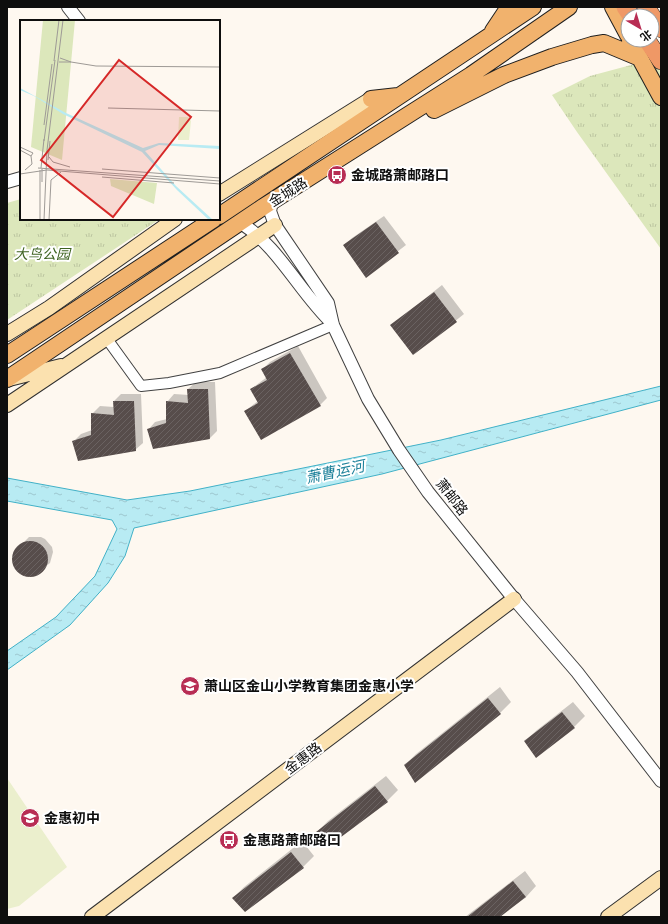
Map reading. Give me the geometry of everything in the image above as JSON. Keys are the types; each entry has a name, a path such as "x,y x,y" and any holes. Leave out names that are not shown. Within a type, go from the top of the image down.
{"highway":[{"path":"646,7 661,29"},
{"path":"652,48 661,61"}],"main road":[{"path":"487,38 509,7"},
{"name":"金城路","path":"225,212 533,7"},
{"name":"金城路","path":"7,380 240,223 347,156 477,71 569,7"},
{"path":"613,7 620,20"},
{"path":"347,156 452,100 504,75 552,57 604,43 640,58"},
{"path":"634,48 661,97"},
{"path":"220,193 371,99 402,95"},
{"path":"7,334 49,308 174,220"},
{"path":"7,356 212,220"},
{"name":"金城路","path":"7,405 275,225"},
{"path":"7,380 73,362"},
{"name":"金惠路","path":"92,917 514,599"},
{"path":"608,917 661,878"}],"street":[{"path":"68,7 78,20"},
{"path":"7,182 20,178"},
{"path":"220,193 225,212"},
{"name":"萧邮路","path":"272,202 270,211 275,225 305,267 328,304 334,325 368,399 399,450 421,481 514,599 577,672 661,781"},
{"path":"107,339 141,386 169,383 220,373 334,325 315,308 304,290 259,236 240,223"}],"green space":[{"path":"661,57 661,249 552,95 590,76"},
{"name":"大鸟公园","path":"20,199 20,220 158,220 7,320 7,203"},
{"path":"7,778 67,867 19,906 7,909"}],"water":[{"name":"萧曹运河","path":"661,386 661,400 382,474 134,528 125,556 108,583 70,625 7,670 7,651 56,617 95,576 117,529 112,520 7,501 7,478 127,500 190,491 441,440"}],"building":[{"path":"376,222 399,253 366,278 343,245"},
{"path":"434,292 457,322 413,355 390,325"},
{"path":"290,353 321,406 261,440 244,411 258,403 250,389 267,380 261,369"},
{"path":"187,389 208,389 210,439 153,449 147,429 166,423 166,401 188,403"},
{"path":"113,401 134,401 136,451 78,461 72,441 91,435 91,413 114,415"},
{"path":"30,541 43,546 48,559 43,572 30,577 17,572 12,559 17,546"},
{"path":"488,698 501,714 415,783 404,765"},
{"path":"562,712 575,728 536,758 524,741"},
{"path":"375,786 388,802 329,846 316,832"},
{"path":"291,852 304,868 245,912 232,898"},
{"path":"513,881 526,897 500,917 467,917"}],"place":[{"name":"金城路萧邮路口","path":"337,175"},
{"name":"萧山区金山小学教育集团金惠小学","path":"190,686"},
{"name":"金惠初中","path":"30,818"},
{"name":"金惠路萧邮路口","path":"229,840"}]}
